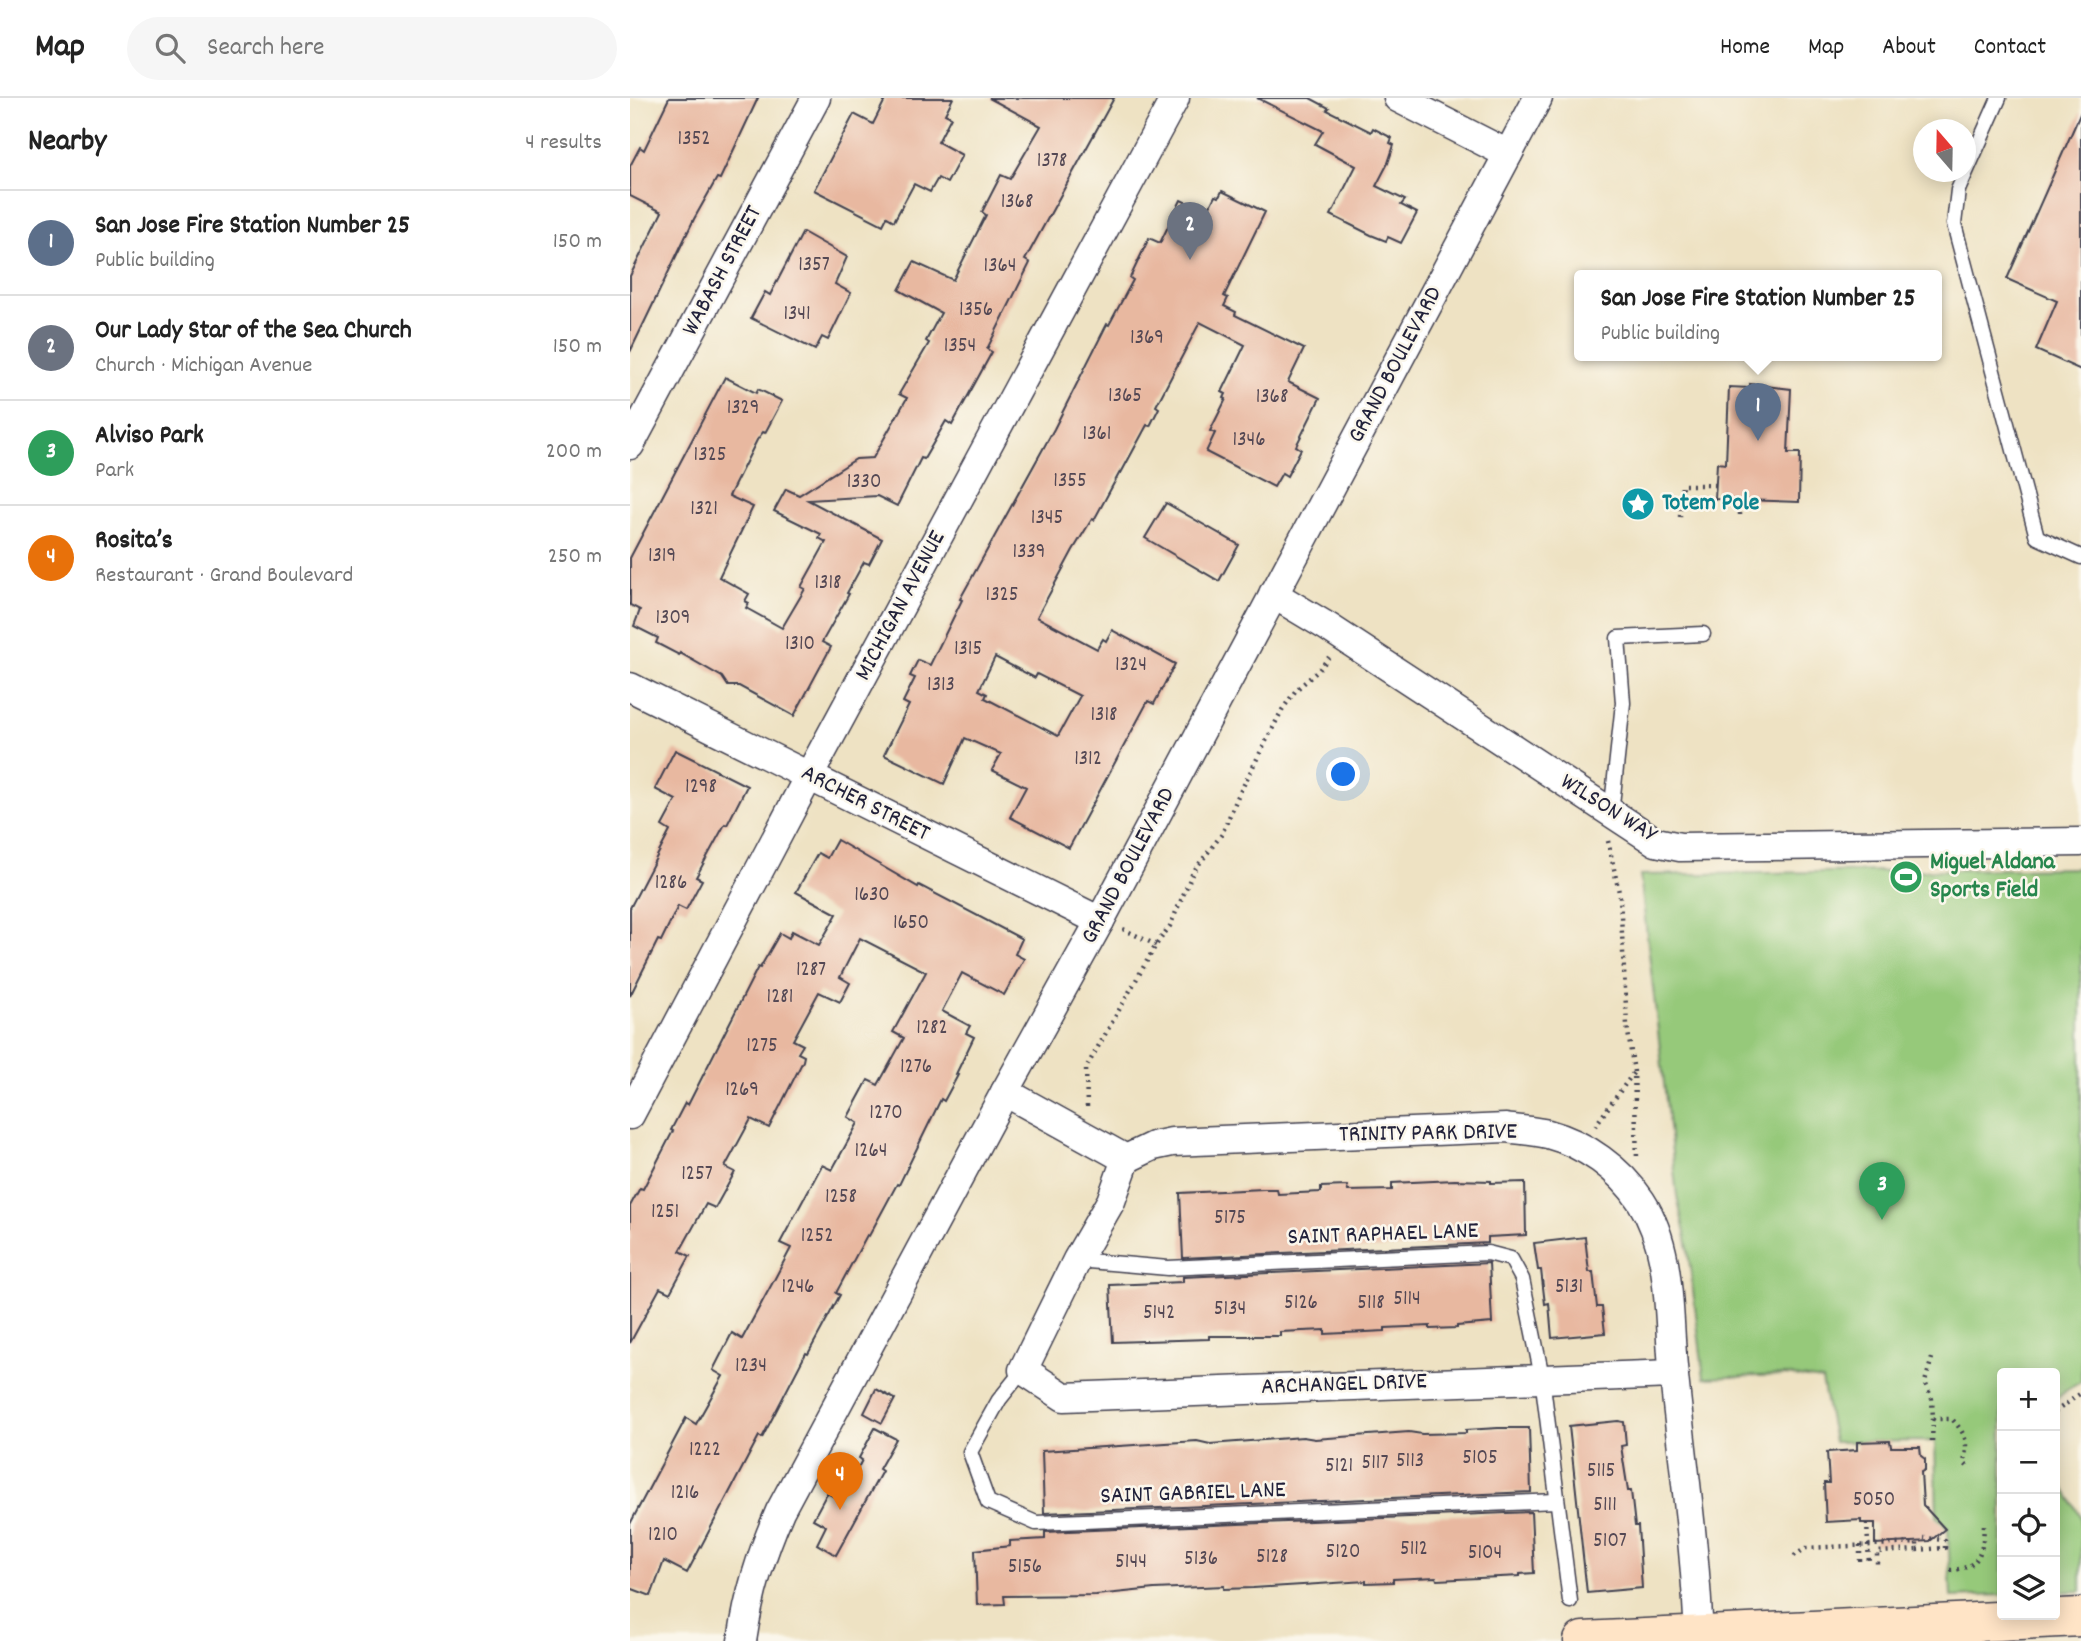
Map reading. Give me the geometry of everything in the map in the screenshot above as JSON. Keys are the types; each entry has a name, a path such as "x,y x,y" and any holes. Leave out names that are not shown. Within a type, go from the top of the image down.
{"main road":[{"path":"1583,1641 1699,1638 2081,1617"}],"street":[{"name":"WABASH STREET","path":"630,445 816,98"},
{"name":"MICHIGAN AVENUE","path":"630,1115 809,776 1175,98"},
{"path":"1398,98 1508,154"},
{"name":"GRAND BOULEVARD","path":"742,1641 750,1591 762,1552 780,1511 1005,1092 1110,924 1273,594 1538,98"},
{"name":"WILSON WAY","path":"1273,594 1328,627 1610,827 1656,842 1680,847 2081,842"},
{"name":"ARCHER STREET","path":"630,687 1110,924"},
{"path":"1005,1092 1126,1159 1111,1201 1077,1260 1023,1370"},
{"name":"TRINITY PARK DRIVE","path":"1126,1159 1153,1146 1172,1142 1506,1128 1548,1134 1585,1149 1619,1173 1641,1201 1658,1234 1665,1267 1673,1374 1689,1499 1699,1638"},
{"name":"ARCHANGEL DRIVE","path":"1023,1370 1064,1397 1673,1374"}],"lane":[{"path":"1999,98 1958,190 1954,224 2037,537 2081,557"},
{"path":"1610,827 1623,703 1618,638 1703,634"},
{"name":"SAINT RAPHAEL LANE","path":"1077,1260 1168,1268 1488,1253 1511,1259 1522,1279 1542,1377 1570,1601"},
{"name":"SAINT GABRIEL LANE","path":"1023,1370 999,1400 970,1452 988,1502 1037,1524 1556,1501"}],"path":[{"path":"1680,517 1682,485 1716,485"},
{"path":"1740,500 1740,515"},
{"path":"1087,1107 1086,1068 1156,945 1170,926 1193,872 1222,834 1282,710 1296,690 1319,670 1329,657"},
{"path":"1610,827 1620,897 1627,1025 1634,1072 1638,1151 1636,1162"},
{"path":"1110,924 1156,945"},
{"path":"1594,1127 1634,1072"},
{"path":"1932,1358 1925,1382 1932,1399 1932,1441"},
{"path":"2060,1408 2081,1393"},
{"path":"1933,1419 1952,1419 1964,1433 1967,1447 1964,1463 1969,1468"},
{"path":"1867,1523 1869,1564"},
{"path":"1950,1570 1961,1570 1975,1562 1983,1549 1984,1525"},
{"path":"1877,1564 1877,1552 1945,1548 1945,1540 1924,1538"},
{"path":"1794,1556 1806,1548 1860,1545 1917,1543 1917,1550"},
{"path":"1860,1545 1860,1564"}],"green space":[{"path":"2081,868 2081,1382 2060,1396 2060,1368 1997,1368 1997,1595 1951,1597 1948,1529 1937,1517 1935,1441 1834,1442 1822,1380 1785,1375 1704,1378 1687,1243 1677,1196 1640,875"},
{"path":"2060,1481 2081,1517 2081,1591 2060,1592"}],"building":[{"path":"669,98 758,98 720,179 717,178 694,219 630,352 630,276 662,212 630,196 630,166 640,147 644,150"},
{"path":"886,98 953,98 945,114 951,117 938,142 962,155 947,183 938,178 930,192 914,184 894,221 887,217 883,225 814,190 854,114 873,124"},
{"path":"989,98 1114,98 1025,260 1030,263 987,349 992,352 952,425 946,421 924,459 921,458 897,506 877,496 808,500 882,539 869,564 864,562 822,642 831,647 794,716 739,686 728,686 722,677 680,653 679,655 656,643 658,638 634,626 640,610 630,605 630,558 725,377 756,393 758,389 782,401 765,433 757,440 729,496 753,507 719,577 749,594 745,601 749,603 746,608 782,628 805,589 801,587 826,542 819,538 821,534 774,511 786,489 799,495 856,459 873,458 907,398 899,394 929,343 926,341 941,313 899,290 914,262 953,280 986,215 982,212 1001,175 1010,179 1041,126"},
{"path":"1257,98 1310,98 1329,108 1327,110 1371,132 1373,128 1392,138 1390,143 1394,145 1388,163 1376,186 1405,200 1401,205 1417,213 1401,243 1388,237 1386,241 1371,235 1331,215 1356,166 1315,144 1323,131"},
{"path":"2081,112 2081,370 2036,350 2057,301 2007,279"},
{"path":"1222,191 1265,212 1224,296 1228,298 1224,306 1236,312 1235,315 1304,349 1288,382 1320,398 1296,446 1301,449 1287,476 1282,473 1274,487 1206,452 1215,433 1210,431 1226,399 1226,394 1222,392 1245,345 1200,322 1156,406 1159,408 1150,426 1147,425 1094,520 1092,519 1073,550 1037,617 1097,649 1103,639 1106,641 1112,630 1175,664 1154,704 1148,701 1069,848 1010,817 1026,787 992,770 1001,754 965,738 944,784 884,755 909,705 903,702 915,678 910,676 918,660 930,665 962,600 960,599 1133,280 1130,278 1149,238 1160,243 1181,200 1207,212 1215,196 1219,197","holes":["995,657 1035,678 1037,674 1080,696 1058,736 985,698 987,694 979,690"]},
{"path":"803,232 847,257 835,284 851,293 828,340 822,337 815,350 751,318 765,292 770,295"},
{"path":"1750,384 1791,389 1788,453 1800,453 1799,502 1715,499 1717,463 1726,464 1729,387 1750,388"},
{"path":"1166,503 1239,545 1219,581 1145,538"},
{"path":"675,750 747,786 696,877 702,880 686,910 678,906 630,996 630,908 670,831 662,826 676,800 655,789"},
{"path":"837,840 918,887 919,885 1022,939 1015,954 1024,959 1004,995 962,973 942,1011 970,1026 966,1033 974,1037 956,1074 958,1075 944,1101 941,1099 899,1185 897,1184 869,1236 867,1235 836,1293 840,1295 762,1438 759,1436 687,1573 664,1561 651,1596 630,1588 630,1524 686,1418 696,1424 723,1376 713,1370 732,1333 742,1339 773,1282 791,1248 780,1243 822,1165 832,1170 858,1123 848,1117 868,1080 878,1085 904,1038 893,1032 926,972 860,938 840,977 850,983 840,1002 819,992 793,1040 803,1045 798,1053 804,1056 803,1061 769,1128 751,1119 725,1167 735,1172 715,1208 706,1204 680,1251 690,1256 670,1293 660,1288 630,1343 630,1206 640,1188 643,1189 685,1103 688,1105 758,967 760,968 780,933 789,938 792,931 819,945 837,914 796,892 818,853 827,858"},
{"path":"1455,1180 1525,1182 1526,1235 1488,1237 1488,1243 1183,1258 1180,1193 1277,1189 1278,1194 1321,1192 1321,1187 1347,1186 1348,1191 1392,1190 1392,1183"},
{"path":"1585,1237 1589,1272 1593,1272 1597,1307 1602,1307 1605,1333 1552,1338 1549,1303 1545,1304 1534,1243"},
{"path":"1489,1263 1492,1323 1457,1328 1385,1328 1385,1331 1325,1334 1325,1330 1280,1332 1280,1336 1209,1336 1209,1339 1113,1342 1110,1285 1183,1282 1183,1277"},
{"path":"876,1389 895,1399 882,1423 864,1413"},
{"path":"1624,1422 1626,1445 1621,1446 1635,1526 1638,1526 1642,1588 1587,1593 1569,1426"},
{"path":"875,1428 896,1439 879,1469 882,1471 836,1555 817,1544 826,1526 813,1519 827,1493 841,1500"},
{"path":"1529,1428 1531,1492 1044,1513 1042,1451 1197,1441 1210,1444 1303,1437 1315,1439 1409,1432 1466,1433 1466,1430"},
{"path":"1890,1441 1891,1447 1920,1447 1921,1456 1925,1459 1925,1470 1921,1472 1923,1505 1945,1529 1930,1541 1875,1544 1875,1523 1861,1523 1861,1520 1826,1522 1824,1483 1829,1483 1827,1452 1857,1450 1857,1442"},
{"path":"1531,1512 1534,1573 1520,1576 1437,1580 1436,1577 1393,1579 1393,1582 1366,1581 1253,1588 1224,1589 1224,1586 1154,1589 1096,1595 1004,1596 1005,1604 977,1605 975,1550 1010,1546 1010,1541 1045,1539 1045,1532"}],"place":[{"name":"Our Lady Star of the Sea Church","path":"1190,260"},
{"name":"San Jose Fire Station Number 25","path":"1758,441"},
{"name":"Totem Pole","path":"1638,504"},
{"name":"Miguel Aldana Sports Field","path":"1906,877"},
{"name":"Alviso Park","path":"1882,1220"},
{"name":"Rosita’s","path":"840,1510"}]}
